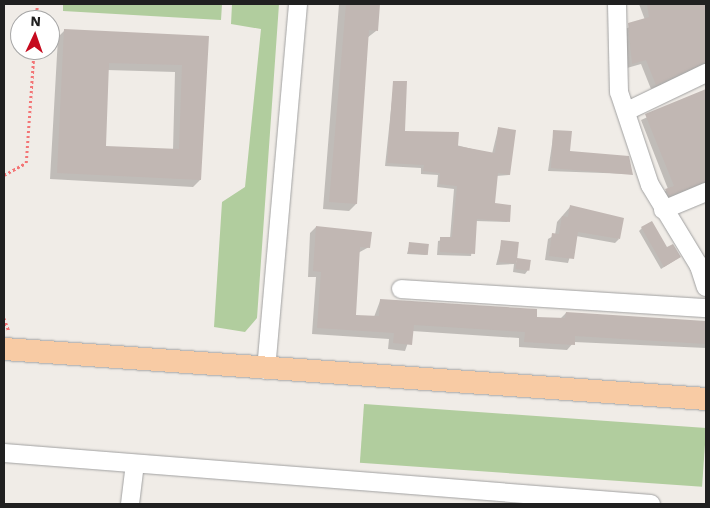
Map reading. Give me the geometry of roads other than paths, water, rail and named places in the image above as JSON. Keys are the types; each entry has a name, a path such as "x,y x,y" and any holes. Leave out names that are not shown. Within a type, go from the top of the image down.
{"main road":[{"path":"4,349 266,370 706,399"}],"street":[{"path":"266,370 298,4"},
{"path":"617,4 619,92 663,210 702,267 706,288"},
{"path":"627,111 706,72"},
{"path":"663,210 706,192"},
{"path":"401,289 706,308"},
{"path":"4,453 135,465 651,504"},
{"path":"130,504 135,465"}]}
